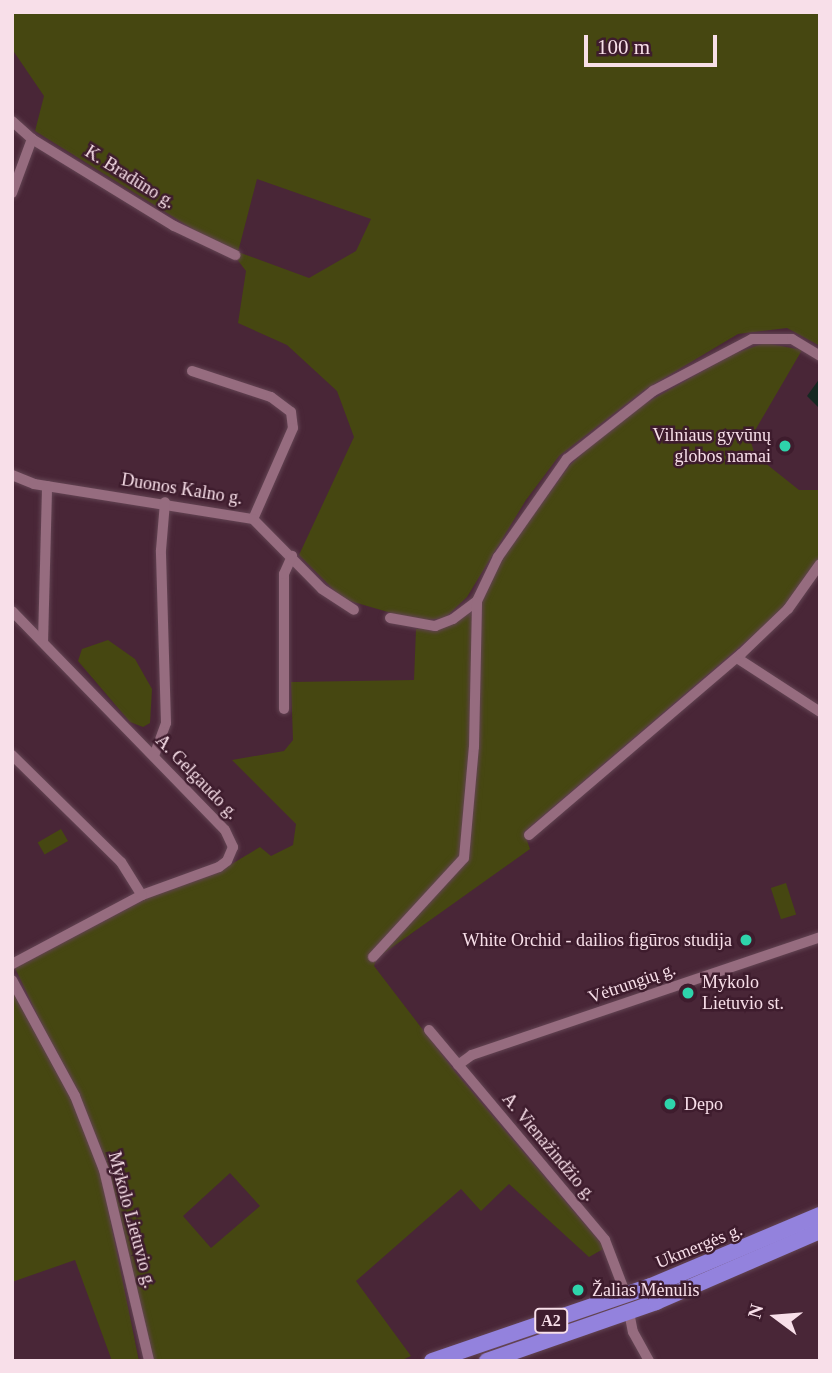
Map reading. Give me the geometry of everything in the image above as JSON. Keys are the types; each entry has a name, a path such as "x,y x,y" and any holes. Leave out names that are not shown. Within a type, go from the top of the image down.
{"highway":[{"name":"Ukmergės g.","path":"432,1361 626,1295 820,1216"},
{"name":"Ukmergės g.","path":"487,1361 629,1312 820,1231"},
{"path":"626,1295 629,1312"}],"street":[{"name":"K. Bradūno g.","path":"12,121 32,139 174,226 235,255"},
{"path":"12,193 32,139"},
{"path":"373,957 464,858 474,747 477,601 483,581 551,478 599,430 642,399 720,352 752,339 792,338 820,356"},
{"path":"192,371 271,397 291,412 293,428 253,519"},
{"name":"Duonos Kalno g.","path":"12,475 47,486 165,502 253,519 322,589 354,610"},
{"path":"43,642 47,486"},
{"path":"154,756 166,723 161,550 165,502"},
{"path":"284,709 285,574 292,556"},
{"path":"529,835 737,658 789,609 820,564"},
{"path":"390,618 444,624 477,601"},
{"name":"A. Gelgaudo g.","path":"12,611 225,830 233,847 231,855 219,867 142,895 12,964"},
{"path":"737,658 820,712"},
{"path":"12,755 121,862 142,895"},
{"name":"Vėtrungių g.","path":"458,1065 472,1055 820,936"},
{"name":"Mykolo Lietuvio g.","path":"12,980 75,1096 104,1170 149,1361"},
{"name":"A. Vienažindžio g.","path":"429,1030 605,1240 626,1295"},
{"path":"629,1312 632,1332 649,1361"}],"shaded area":[{"path":"12,12 820,12 820,346 787,328 738,334 644,390 559,456 526,500 467,597 445,618 419,621 343,599 299,555 354,437 337,391 287,345 238,323 246,271 233,254 35,131 44,96 12,49","holes":["257,179 371,219 356,251 309,278 238,252"]},
{"path":"765,343 802,350 750,439 755,455 799,490 820,490 820,556 802,585 778,614 524,832 530,849 377,958 374,966 456,1073 605,1248 589,1257 509,1184 481,1211 461,1189 356,1281 411,1356 400,1361 153,1361 106,1159 15,968 157,893 215,874 260,847 271,856 293,845 296,824 232,760 284,751 293,740 291,682 414,680 416,629 454,623 569,466 639,407 733,354","holes":["230,1173 260,1206 211,1248 183,1216"]},
{"path":"820,378 820,408 819,408 807,396"},
{"path":"108,640 135,659 152,689 150,723 143,727 130,722 78,661 82,649"},
{"path":"61,829 68,841 45,855 38,842"},
{"path":"786,883 796,914 781,919 771,888"},
{"path":"12,988 73,1101 100,1170 139,1361 112,1361 75,1260 12,1282"}],"place":[{"name":"Vilniaus gyvūnų globos namai","path":"785,446"},
{"name":"White Orchid - dailios figūros studija","path":"746,940"},
{"name":"Mykolo Lietuvio st.","path":"688,993"},
{"name":"Depo","path":"670,1104"},
{"name":"Žalias Mėnulis","path":"578,1290"}]}
